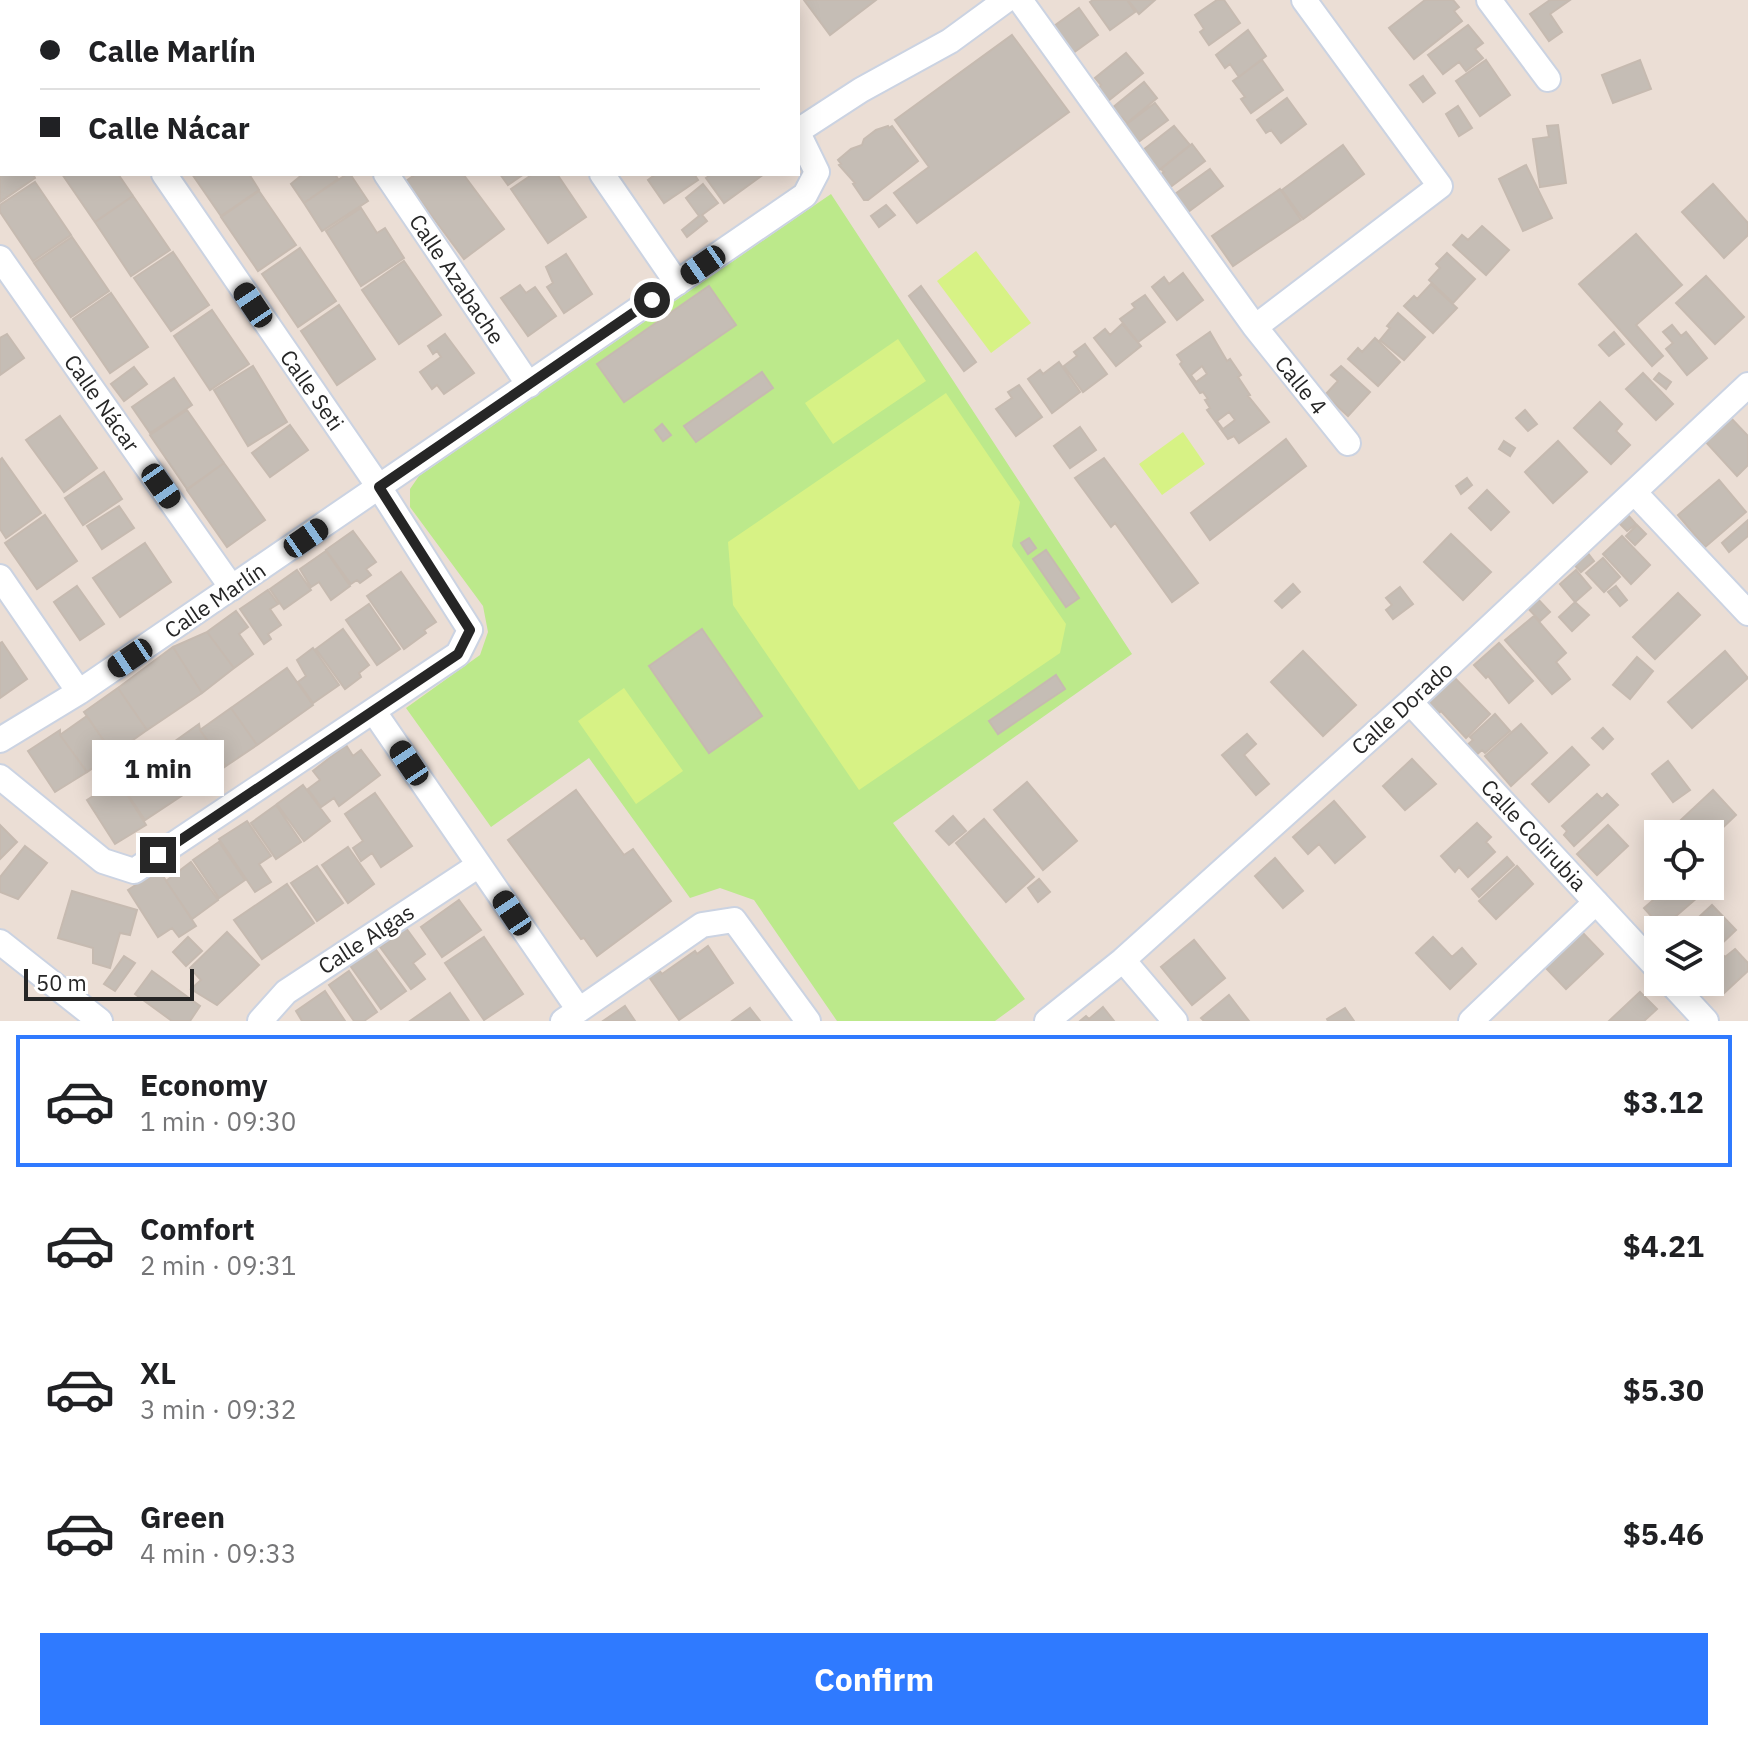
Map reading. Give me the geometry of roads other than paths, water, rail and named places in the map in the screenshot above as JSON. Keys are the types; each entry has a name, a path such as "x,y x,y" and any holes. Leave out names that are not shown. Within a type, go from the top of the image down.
{"street":[{"path":"800,131 861,90 950,41 1006,0"},
{"name":"Calle 4","path":"1020,0 1255,327 1348,443"},
{"path":"1255,327 1440,186 1304,0"},
{"path":"1489,0 1548,79"},
{"name":"Calle Marlín","path":"0,740 79,692 805,195 817,172 800,136"},
{"name":"Calle Seti","path":"165,176 379,487"},
{"name":"Calle Azabache","path":"387,176 529,385"},
{"path":"603,176 677,283"},
{"name":"Calle Nácar","path":"0,258 232,588"},
{"name":"Calle Dorado","path":"1047,1021 1123,960 1410,702 1748,385"},
{"path":"0,777 103,861 134,871 458,654 470,630 379,487"},
{"path":"1634,492 1748,613"},
{"path":"0,577 79,692"},
{"name":"Calle Colirubia","path":"1410,702 1644,954"},
{"path":"374,712 479,865 571,1016 702,925 734,920 808,1021"},
{"name":"Calle Algas","path":"260,1021 286,992 479,865"},
{"path":"1471,1021 1596,902"},
{"path":"0,942 100,1021"},
{"path":"1123,960 1175,1021"},
{"path":"1683,996 1706,1021"}]}
